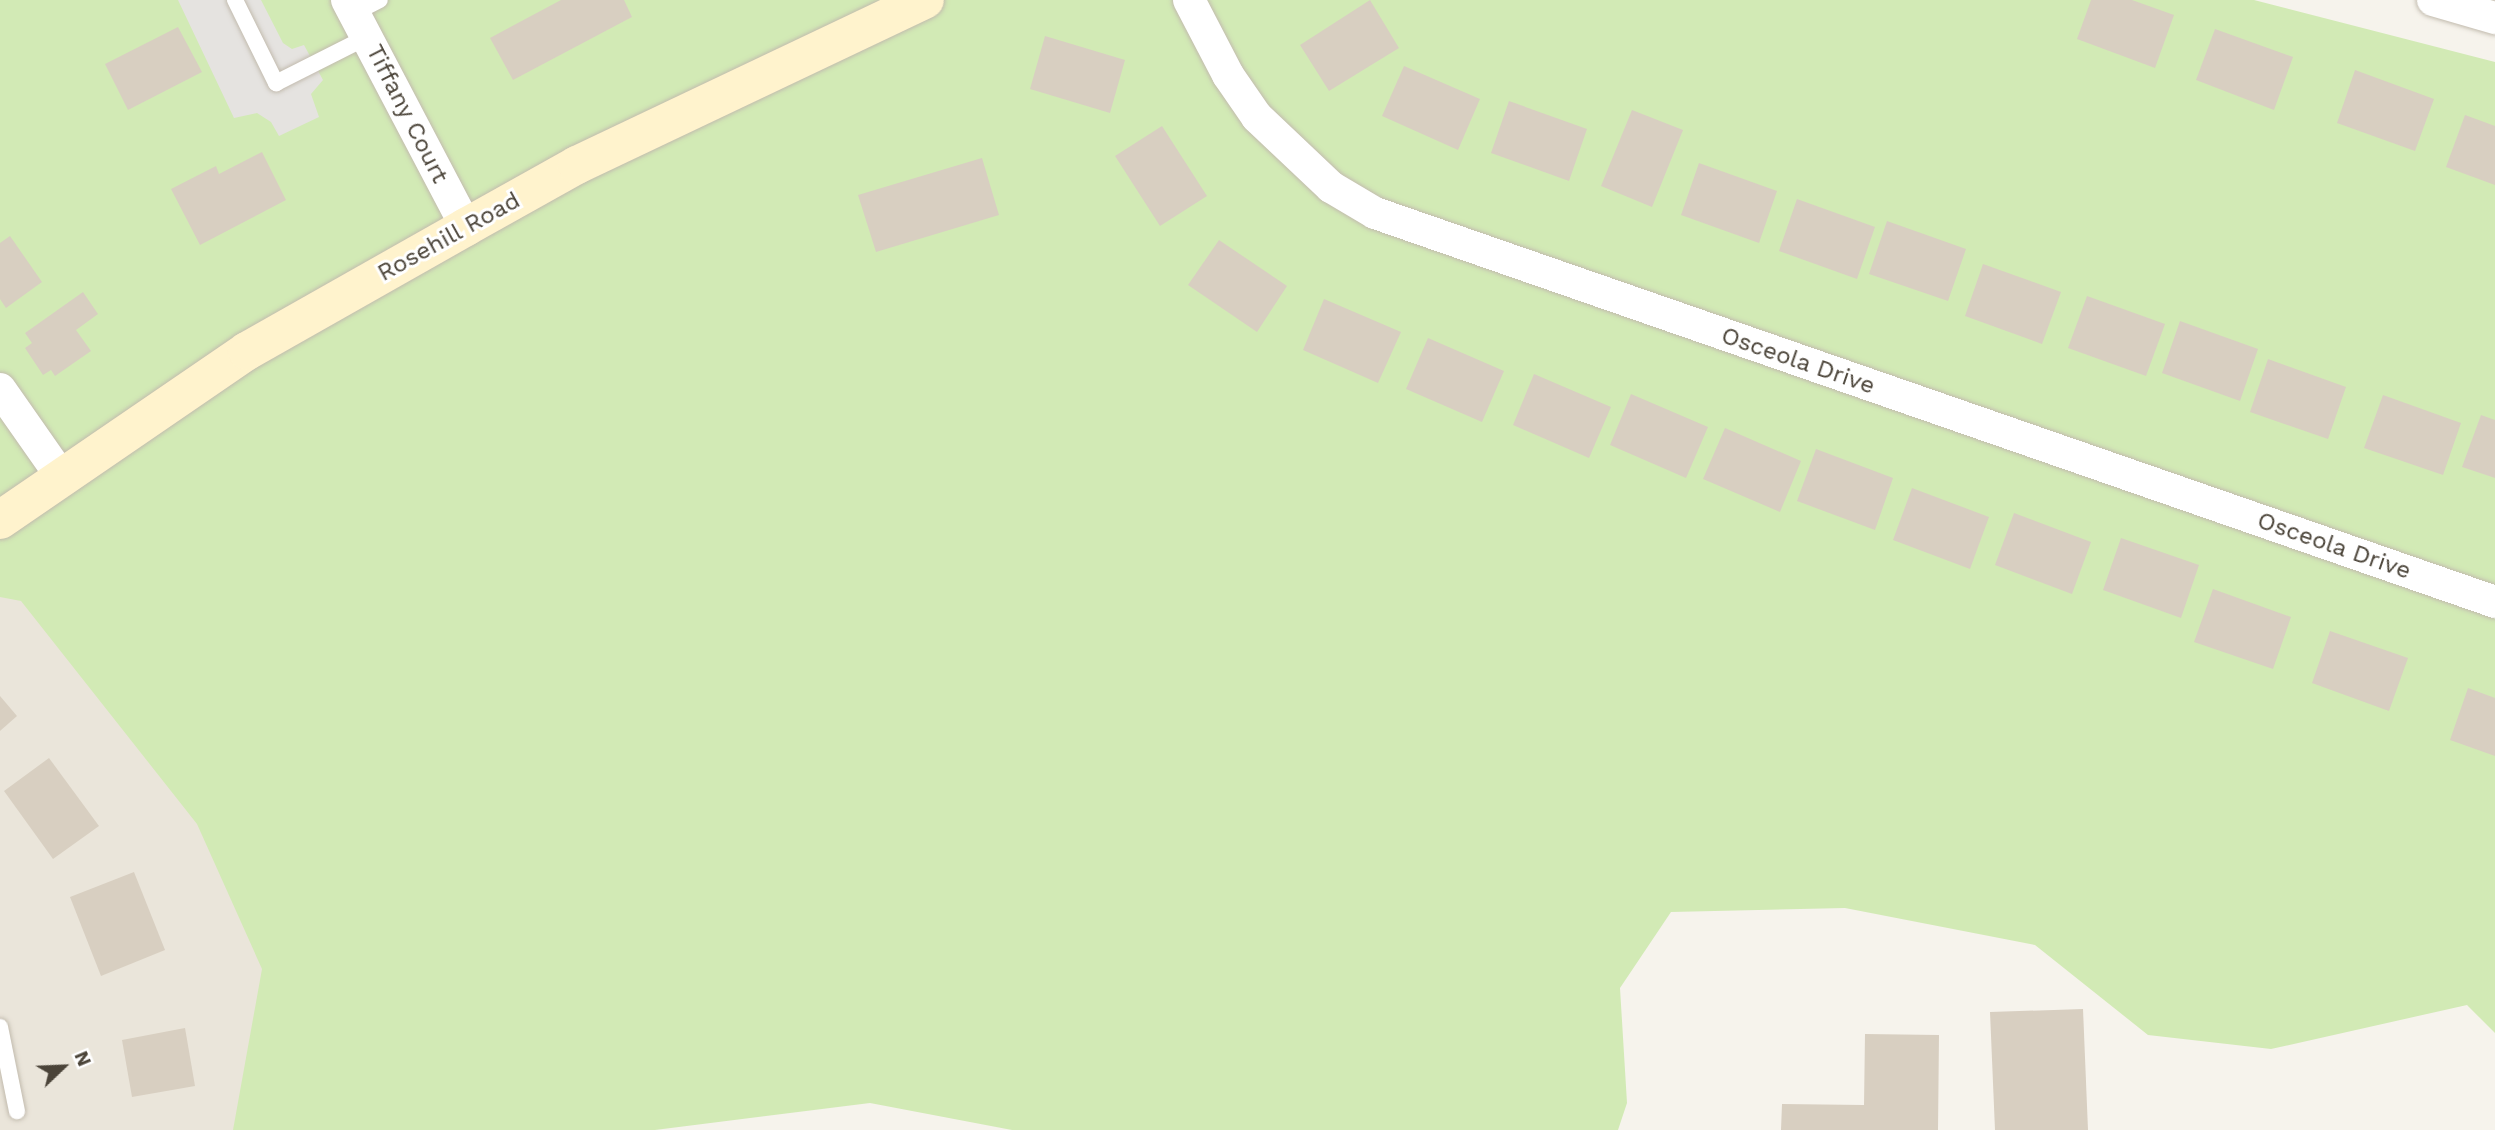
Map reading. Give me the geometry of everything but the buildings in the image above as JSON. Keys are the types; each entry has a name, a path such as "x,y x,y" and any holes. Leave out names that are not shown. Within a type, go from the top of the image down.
{"main road":[{"name":"Rosehill Road","path":"0,520 247,351 577,165 925,0"}],"street":[{"name":"Osceola Drive","path":"1189,0 1228,75 1257,117 1331,187 1375,212 2495,602"},
{"path":"2433,0 2495,18"},
{"name":"Tiffany Court","path":"362,13 466,228"},
{"path":"0,390 61,476"}],"lane":[{"path":"235,0 276,83 362,13"},
{"path":"0,1027 17,1111"}],"shaded area":[{"path":"178,0 261,0 283,43 292,49 304,45 323,80 311,94 319,117 279,136 271,122 257,113 234,118"},
{"path":"0,547 376,956 366,1130 0,1130"}],"green space":[{"path":"0,0 2254,0 2495,62 2495,1033 2467,1005 2271,1049 2148,1035 2035,945 1845,908 1671,912 1620,988 1627,1103 1618,1130 1012,1130 870,1103 655,1130 233,1130 262,969 197,824 21,601 0,597"}]}
